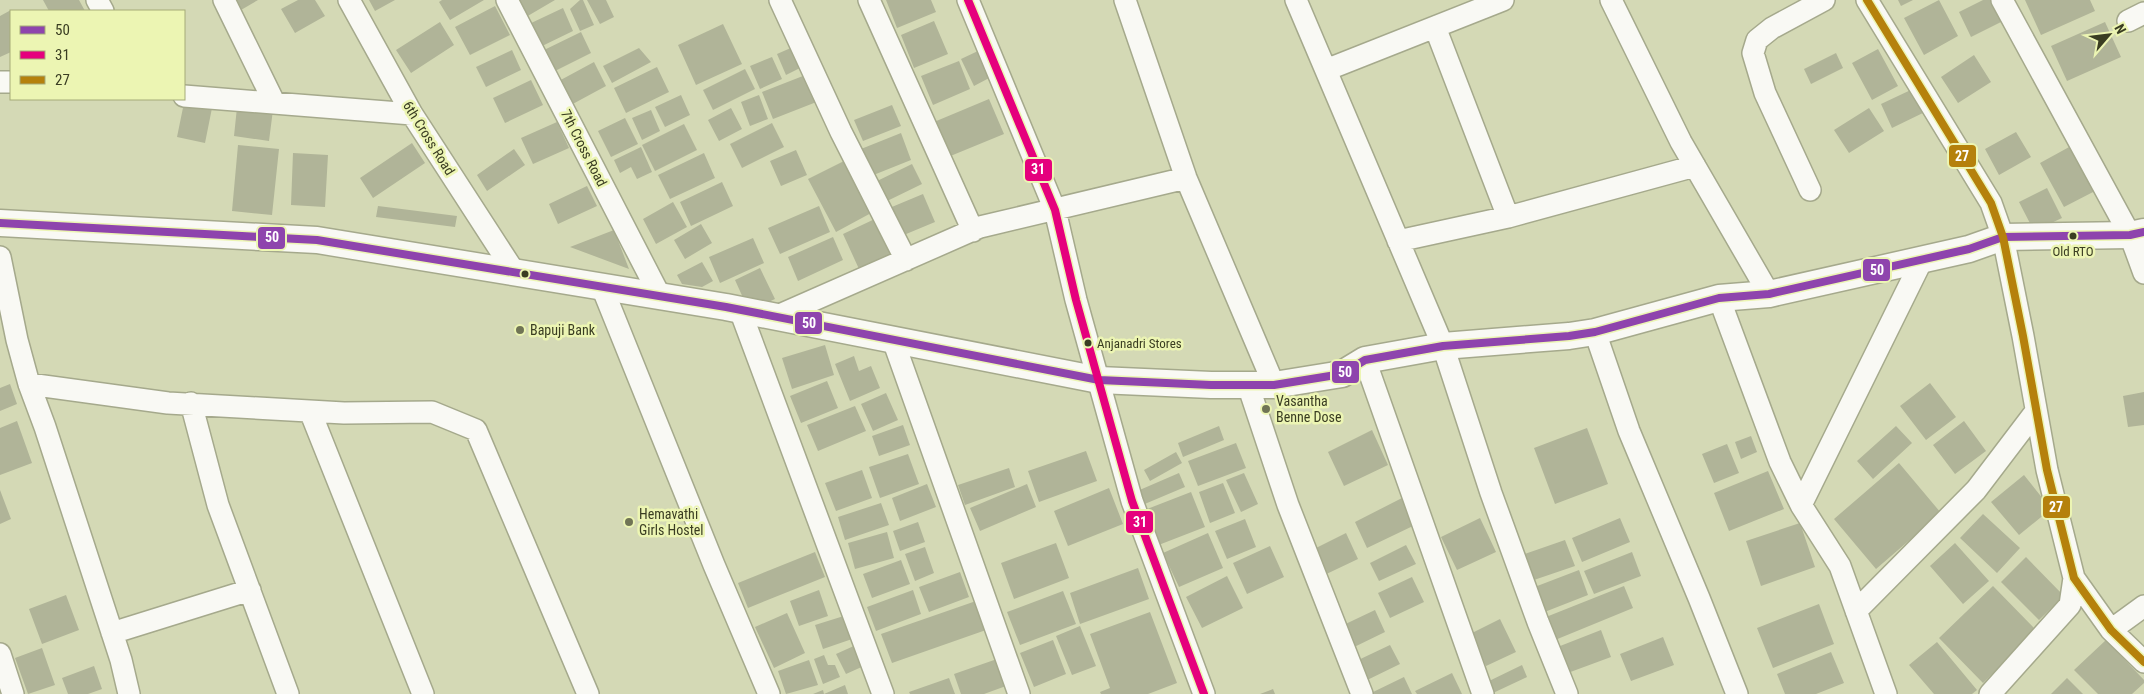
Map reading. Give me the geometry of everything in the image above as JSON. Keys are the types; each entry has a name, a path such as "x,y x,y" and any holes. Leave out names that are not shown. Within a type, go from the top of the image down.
{"street":[{"path":"224,0 274,102"},
{"name":"6th Cross Road","path":"348,0 412,114 515,273"},
{"name":"7th Cross Road","path":"507,0 660,296"},
{"path":"780,0 842,132 906,260"},
{"path":"869,0 973,231"},
{"path":"968,0 1055,210 1076,300 1132,500 1204,694"},
{"path":"1125,0 1186,178 1274,385"},
{"path":"1296,0 1442,346 1491,493 1538,622 1568,694"},
{"path":"1326,70 1503,0"},
{"path":"1611,0 1681,142 1769,294"},
{"path":"1810,190 1765,93 1753,53 1757,40 1772,28 1824,0"},
{"path":"1867,0 1992,203 2002,237 2023,336 2047,470 2074,578 2111,630 2144,662"},
{"path":"2002,0 2137,234 2144,273"},
{"path":"1435,27 1508,217"},
{"path":"185,96 412,114"},
{"path":"1398,241 1508,217 1695,166"},
{"path":"775,317 980,227 1186,178"},
{"path":"0,223 317,240 740,310 1099,380 1248,385 1274,385 1342,374 1365,360 1442,346 1595,332 1719,298 1769,294 1969,249 2002,237 2137,234"},
{"path":"0,256 17,340 29,384 45,427 112,633 129,694"},
{"path":"1801,505 1922,260"},
{"path":"602,287 714,565 769,694"},
{"path":"1719,298 1780,462 1801,505 1840,566 1886,694"},
{"path":"740,310 883,694"},
{"path":"1595,332 1629,431 1737,694"},
{"path":"893,340 1019,694"},
{"path":"1365,360 1483,694"},
{"path":"29,384 168,403 344,413 432,412 476,430 588,694"},
{"path":"1248,385 1288,504 1362,694"},
{"path":"191,404 218,505 288,694"},
{"path":"310,411 423,694"},
{"path":"1856,611 1976,490 2036,411"},
{"path":"1990,694 2070,605 2074,578"},
{"path":"112,633 250,590"},
{"path":"2111,630 2144,606"},
{"path":"0,654 13,694"}],"building":[{"path":"43,0 79,0 84,10 48,10"},
{"path":"236,0 258,0 241,10"},
{"path":"298,0 315,0 325,16 295,33 281,9"},
{"path":"369,0 395,0 375,11"},
{"path":"442,0 484,0 450,20 439,2"},
{"path":"517,0 555,0 526,17"},
{"path":"580,0 583,0 594,25 580,31 570,9"},
{"path":"587,0 606,0 614,17 600,24"},
{"path":"886,0 931,0 936,12 897,28"},
{"path":"1898,0 1913,0 1901,6"},
{"path":"1939,0 1958,36 1924,55 1904,18"},
{"path":"1983,0 1995,0 2005,20 1971,37 1959,12"},
{"path":"2025,0 2090,0 2095,11 2041,35"},
{"path":"495,6 510,35 470,55 455,27"},
{"path":"563,8 573,31 538,48 527,25"},
{"path":"10,11 10,52 0,57 0,16"},
{"path":"934,21 948,54 914,68 901,35"},
{"path":"440,22 454,45 411,73 396,50"},
{"path":"2105,22 2121,57 2067,81 2051,46"},
{"path":"723,24 742,64 696,85 678,45"},
{"path":"581,32 591,53 553,72 542,51"},
{"path":"793,47 802,67 786,75 777,54"},
{"path":"639,48 651,62 612,83 603,66"},
{"path":"1878,49 1898,86 1872,100 1852,63"},
{"path":"512,50 521,70 486,87 476,67"},
{"path":"978,51 991,77 974,86 961,59"},
{"path":"1836,53 1843,68 1811,84 1804,69"},
{"path":"1974,55 1991,82 1958,103 1941,77"},
{"path":"772,57 782,79 760,89 750,66"},
{"path":"959,61 970,89 933,105 921,76"},
{"path":"594,62 606,86 569,106 557,82"},
{"path":"657,67 669,92 626,113 614,88"},
{"path":"745,69 755,89 713,110 703,90"},
{"path":"808,74 819,101 773,119 762,92"},
{"path":"531,80 543,105 505,123 493,98"},
{"path":"1915,88 1927,111 1892,128 1881,104"},
{"path":"186,93 214,98 205,143 177,137"},
{"path":"681,95 690,115 665,127 655,107"},
{"path":"759,95 768,119 750,126 741,102"},
{"path":"238,98 274,102 269,141 234,136"},
{"path":"989,99 1004,134 948,157 934,122"},
{"path":"892,105 901,126 863,141 854,120"},
{"path":"731,108 742,129 719,141 708,120"},
{"path":"1869,108 1884,131 1849,153 1834,130"},
{"path":"651,110 660,131 642,140 632,118"},
{"path":"625,118 638,144 611,157 598,131"},
{"path":"557,122 569,148 533,164 521,138"},
{"path":"772,123 784,147 742,168 730,144"},
{"path":"684,124 697,150 655,171 642,145"},
{"path":"2016,132 2031,157 1999,175 1985,149"},
{"path":"901,133 911,160 871,176 861,149"},
{"path":"412,143 425,163 373,198 360,178"},
{"path":"238,145 279,149 272,215 232,211"},
{"path":"2071,146 2095,191 2064,207 2040,163"},
{"path":"641,147 652,172 637,179 631,167 620,173 614,160"},
{"path":"514,149 525,165 487,191 477,175"},
{"path":"796,150 807,175 781,186 770,161"},
{"path":"293,153 328,155 325,207 291,205"},
{"path":"704,153 715,178 670,199 658,175"},
{"path":"846,160 873,212 836,232 808,179"},
{"path":"912,164 922,184 883,203 873,183"},
{"path":"722,182 733,206 691,226 680,202"},
{"path":"587,186 597,206 558,224 549,204"},
{"path":"2047,188 2062,218 2034,231 2019,202"},
{"path":"923,194 935,222 899,237 887,209"},
{"path":"673,202 687,227 656,244 643,219"},
{"path":"378,206 457,216 455,227 376,217"},
{"path":"819,206 830,232 780,254 768,228"},
{"path":"879,217 895,252 859,269 843,234"},
{"path":"701,224 712,243 685,259 674,240"},
{"path":"614,230 629,269 570,247"},
{"path":"833,237 843,260 798,281 788,257"},
{"path":"753,238 764,263 720,283 709,257"},
{"path":"702,262 713,281 702,287 682,284 677,275"},
{"path":"760,268 775,299 749,311 735,280"},
{"path":"825,345 834,375 792,389 782,358"},
{"path":"854,356 859,371 871,366 880,388 850,401 835,364"},
{"path":"827,381 838,408 801,423 790,396"},
{"path":"1930,383 1956,417 1926,440 1900,406"},
{"path":"10,384 17,404 0,411 0,388"},
{"path":"2144,392 2144,425 2128,427 2123,396"},
{"path":"886,393 898,420 873,431 861,404"},
{"path":"855,406 866,431 818,451 807,425"},
{"path":"17,421 32,463 0,475 0,428"},
{"path":"1964,421 1986,451 1955,474 1933,445"},
{"path":"903,425 910,445 879,456 872,436"},
{"path":"1219,426 1224,440 1183,457 1178,443"},
{"path":"1896,426 1912,443 1873,479 1857,461"},
{"path":"1587,428 1608,484 1555,504 1534,448"},
{"path":"1372,430 1388,465 1344,486 1328,452"},
{"path":"1751,436 1757,452 1741,459 1735,442"},
{"path":"1236,443 1246,468 1198,486 1188,461"},
{"path":"1727,444 1739,473 1714,483 1702,454"},
{"path":"1086,451 1097,481 1039,502 1028,471"},
{"path":"1176,452 1182,463 1150,481 1144,470"},
{"path":"908,454 919,484 880,498 869,467"},
{"path":"1899,463 1941,513 1876,569 1834,519"},
{"path":"1009,468 1015,487 965,505 958,485"},
{"path":"862,470 872,498 836,511 825,483"},
{"path":"1768,471 1784,509 1729,531 1714,493"},
{"path":"1179,473 1185,487 1140,506 1135,492"},
{"path":"1244,473 1258,504 1241,512 1226,480"},
{"path":"2024,475 2051,509 2019,535 1991,502"},
{"path":"1223,483 1235,513 1210,523 1199,492"},
{"path":"927,484 936,507 900,521 892,498"},
{"path":"1027,484 1036,507 980,531 970,508"},
{"path":"1109,488 1123,524 1068,546 1054,511"},
{"path":"0,490 11,519 0,524"},
{"path":"1191,492 1205,527 1156,546 1142,511"},
{"path":"1402,498 1415,525 1367,548 1355,522"},
{"path":"881,503 889,525 845,540 838,517"},
{"path":"1983,514 2020,548 1997,573 1960,538"},
{"path":"1480,518 1496,552 1457,570 1441,537"},
{"path":"1620,518 1630,542 1582,562 1572,538"},
{"path":"1245,519 1256,547 1227,559 1215,531"},
{"path":"918,522 925,542 900,551 893,531"},
{"path":"1800,523 1815,567 1761,586 1746,541"},
{"path":"887,532 894,558 855,569 848,543"},
{"path":"1208,533 1223,568 1179,587 1163,553"},
{"path":"1346,533 1358,559 1318,578 1306,553"},
{"path":"1565,540 1575,566 1531,581 1522,555"},
{"path":"1056,543 1069,578 1014,599 1001,563"},
{"path":"1955,543 1989,581 1963,604 1930,566"},
{"path":"1406,545 1416,564 1379,581 1370,563"},
{"path":"1270,546 1284,577 1247,594 1233,563"},
{"path":"925,547 934,573 915,581 905,554"},
{"path":"815,552 825,577 748,608 738,583"},
{"path":"1632,552 1641,576 1594,594 1584,571"},
{"path":"2026,557 2064,596 2039,620 2001,582"},
{"path":"901,560 910,584 872,598 863,574"},
{"path":"1138,568 1149,599 1080,624 1070,593"},
{"path":"1579,570 1588,595 1542,613 1532,588"},
{"path":"960,572 969,597 929,612 919,587"},
{"path":"1227,576 1243,608 1202,628 1186,597"},
{"path":"1412,577 1424,602 1390,618 1378,593"},
{"path":"1624,586 1633,608 1555,640 1546,617"},
{"path":"1993,586 2037,631 1983,683 1939,638"},
{"path":"819,590 828,616 799,626 790,601"},
{"path":"913,590 921,614 876,631 867,607"},
{"path":"1063,591 1076,624 1020,645 1007,612"},
{"path":"66,595 79,630 42,644 29,609"},
{"path":"976,601 986,630 892,663 881,634"},
{"path":"1819,604 1834,644 1773,668 1757,628"},
{"path":"1375,610 1385,632 1346,651 1335,629"},
{"path":"1150,612 1177,683 1148,694 1101,694 1100,692 1110,688 1090,634"},
{"path":"787,613 805,653 774,668 755,627"},
{"path":"847,615 855,638 823,649 815,625"},
{"path":"1500,619 1516,652 1486,666 1470,634"},
{"path":"1080,626 1096,666 1072,675 1056,636"},
{"path":"1601,630 1611,657 1565,674 1555,648"},
{"path":"1663,637 1674,665 1631,681 1620,654"},
{"path":"1053,640 1066,674 1034,687 1020,653"},
{"path":"2106,640 2144,680 2144,683 2132,694 2098,694 2074,670"},
{"path":"1937,642 1977,690 1972,694 1934,694 1909,665"},
{"path":"856,645 866,665 846,674 836,654"},
{"path":"1390,645 1400,664 1361,683 1352,663"},
{"path":"42,648 55,685 28,694 15,658"},
{"path":"1831,652 1844,683 1816,694 1785,694 1777,674"},
{"path":"824,655 828,665 835,665 840,677 823,684 814,659"},
{"path":"997,659 1006,686 984,694 961,694 954,674"},
{"path":"809,660 818,685 786,694 778,671"},
{"path":"1522,665 1527,677 1493,693 1487,682"},
{"path":"94,666 102,689 88,694 68,694 62,678"},
{"path":"1452,673 1462,694 1417,694 1415,691"},
{"path":"1404,677 1412,694 1369,694"},
{"path":"949,678 955,694 910,694 909,692"},
{"path":"2067,678 2083,694 2051,694"},
{"path":"845,685 848,694 824,694"},
{"path":"1273,689 1275,694 1260,694"},
{"path":"823,690 824,694 813,694"}],"transit line":[{"name":"31","path":"968,0 1055,210 1076,300 1132,501 1204,694"},
{"name":"27","path":"1867,0 1991,203 2003,237 2047,470 2074,578 2111,630 2144,662"},
{"name":"50","path":"0,223 317,240 726,307 1099,380 1211,385 1274,385 1342,374 1365,360 1443,346 1569,336 1595,332 1719,298 1769,294 1969,249 2003,237 2130,235 2144,232"}],"place":[{"name":"Old RTO","path":"2073,236"},
{"name":"Bapuji Bank","path":"520,330"},
{"name":"Anjanadri Stores","path":"1088,343"},
{"name":"Vasantha Benne Dose","path":"1266,409"},
{"name":"Hemavathi Girls Hostel","path":"629,522"}]}
